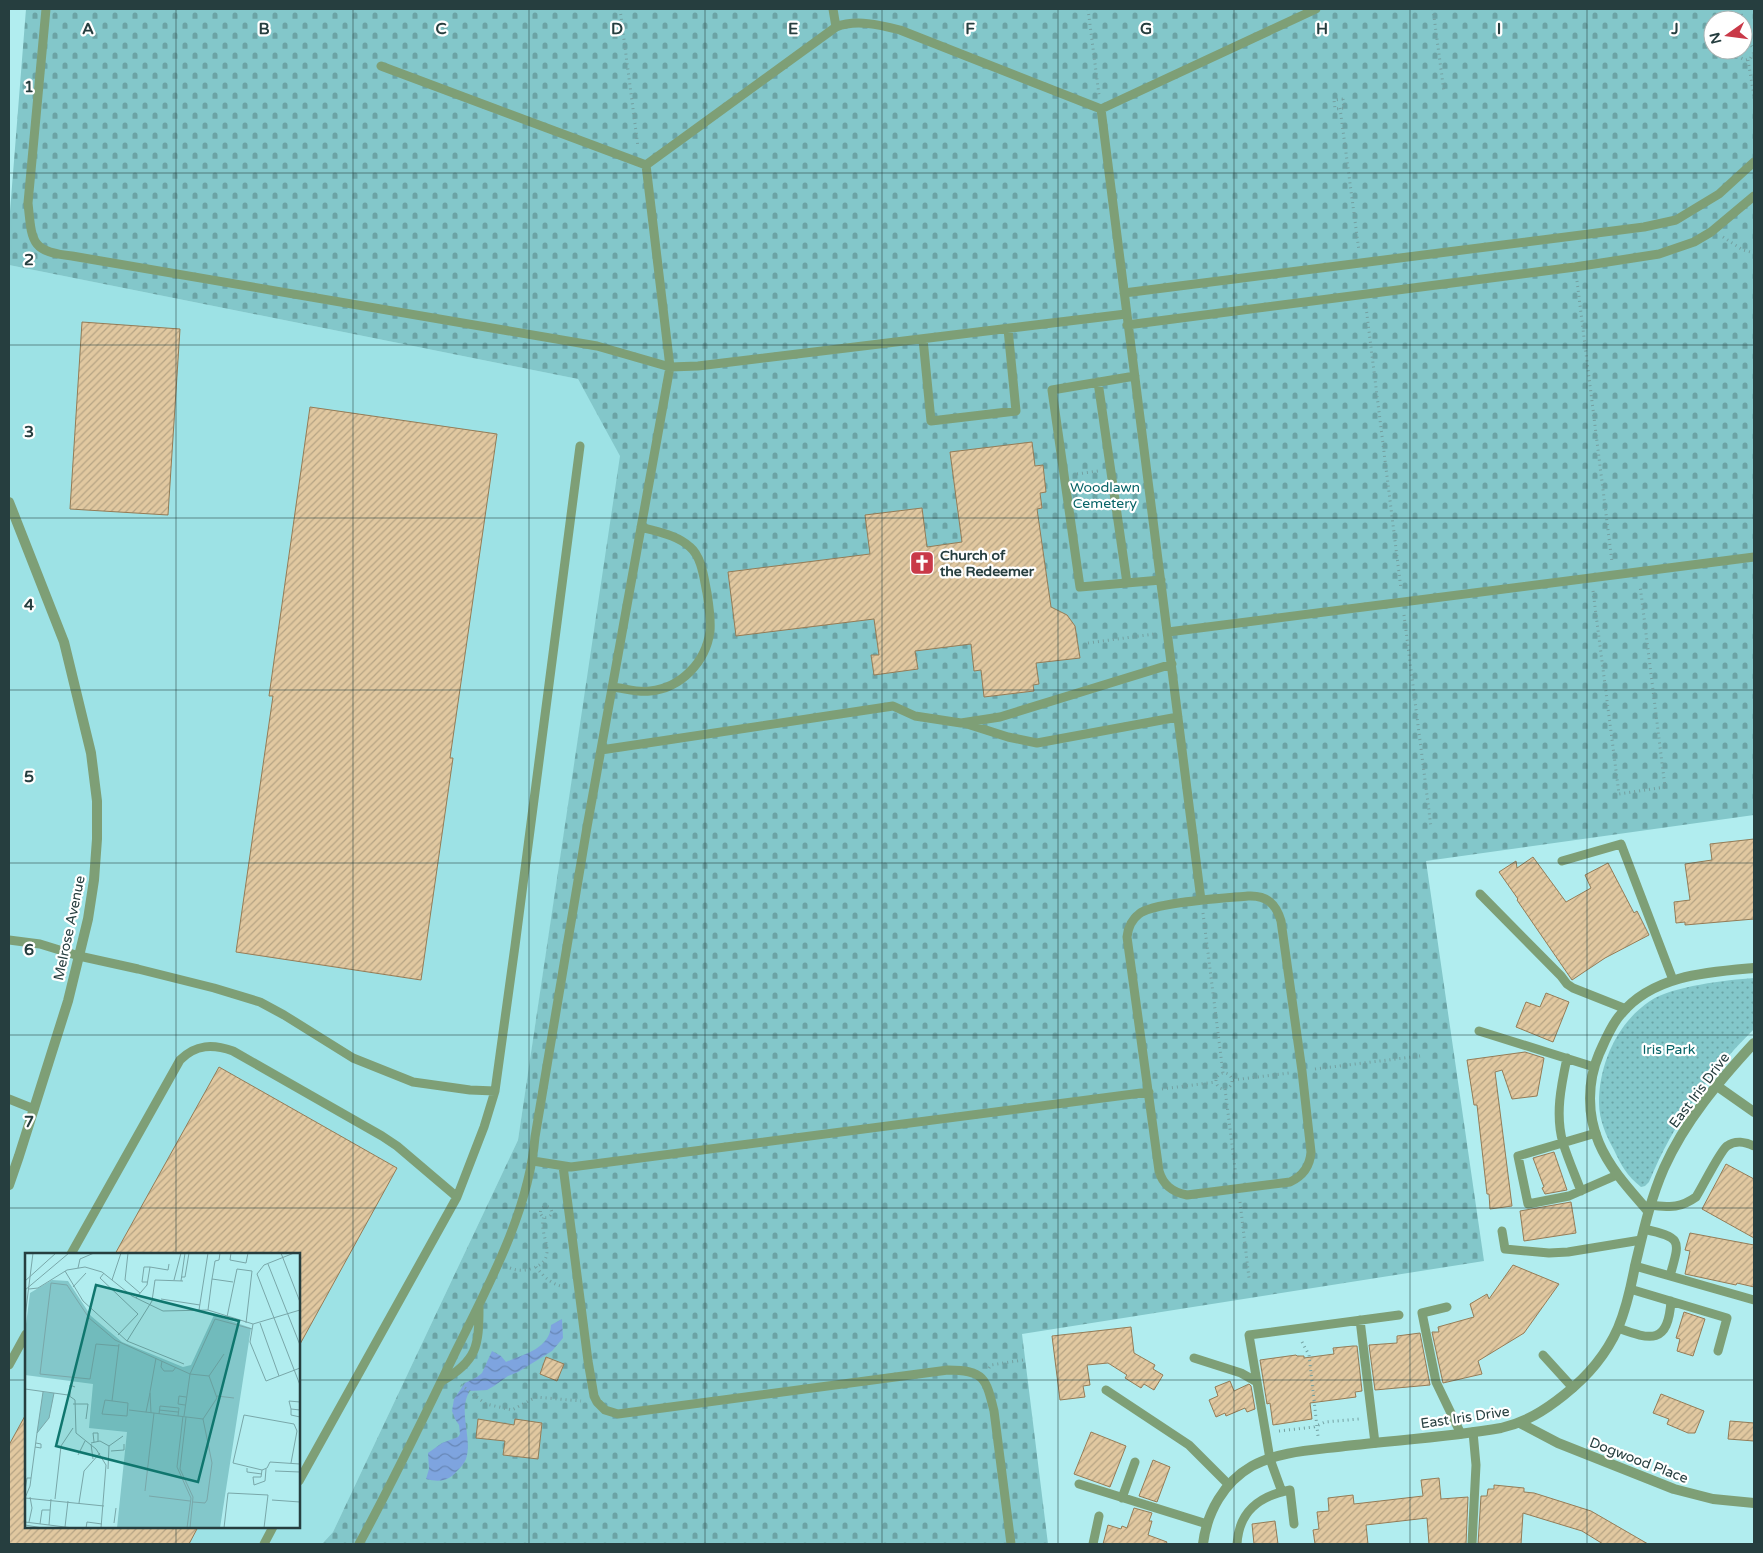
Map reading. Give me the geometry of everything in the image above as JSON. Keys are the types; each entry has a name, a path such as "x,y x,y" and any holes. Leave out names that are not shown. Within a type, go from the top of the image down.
{"street":[{"name":"Melrose Avenue","path":"9,502 64,642 91,753 97,802 94,880 88,919 68,1001 9,1185"},
{"path":"1649,1208 1617,1175 1604,1153 1596,1133 1591,1113 1590,1096 1594,1067 1613,1026 1621,1014 1645,993 1673,980 1703,973 1754,968"},
{"name":"East Iris Drive","path":"1201,1543 1217,1501 1229,1485 1252,1466 1270,1459 1319,1449 1501,1428 1520,1423 1547,1408 1573,1388 1597,1362 1618,1328 1630,1289 1649,1208 1675,1146 1697,1111 1754,1043"},
{"path":"1717,1086 1754,1112"},
{"name":"Dogwood Place","path":"1520,1423 1558,1443 1674,1489 1713,1499 1754,1503"}],"lane":[{"path":"46,9 28,203 31,232 36,243 43,251 57,255 72,256 597,346 670,366 698,366 1126,314"},
{"path":"833,9 836,27"},
{"path":"643,164 836,27 851,23 884,26 900,30 1101,109 1316,9"},
{"path":"381,66 643,164"},
{"path":"1101,109 1201,900"},
{"path":"1124,293 1644,227 1676,220 1719,194 1754,162"},
{"path":"359,1544 480,1304 514,1226 533,1161 535,1137 601,750 670,366 643,164"},
{"path":"1128,325 1575,268 1659,254 1694,242 1711,232 1754,196"},
{"path":"923,339 931,421 1016,411 1008,329"},
{"path":"1135,376 1052,390 1080,587 1161,580"},
{"path":"1098,382 1128,583"},
{"path":"300,1479 457,1198 484,1127 495,1091 516,946 580,446"},
{"path":"612,687 649,692 665,688 680,681 695,668 710,633 710,618 704,576 692,548 678,538 641,528"},
{"path":"1168,632 1754,557"},
{"path":"961,723 1000,717 1172,664"},
{"path":"601,750 893,706 915,716 961,723 1008,737 1037,743 1178,717"},
{"path":"1562,861 1621,844 1673,980"},
{"path":"1480,894 1561,976 1566,984 1626,1009"},
{"path":"1253,896 1268,900 1277,908 1282,929 1302,1071 1311,1152 1310,1161 1300,1176 1284,1184 1187,1195 1169,1189 1159,1171 1127,937 1135,918 1148,909 1201,900 1253,896"},
{"path":"9,940 40,944 79,956 184,980 260,1002 354,1058 413,1082 470,1090 495,1091"},
{"path":"1479,1031 1594,1067"},
{"path":"72,1253 180,1060 188,1052 207,1045 220,1046 234,1051 382,1136 397,1146 457,1198"},
{"path":"1568,1058 1559,1102 1560,1127 1563,1143 1581,1191"},
{"path":"533,1161 571,1167 1148,1091"},
{"path":"9,1099 34,1109"},
{"path":"1596,1133 1518,1156 1528,1204 1569,1196 1617,1175"},
{"path":"1649,1208 1675,1207 1690,1202 1696,1197 1726,1147 1735,1142 1754,1146"},
{"path":"563,1166 588,1361 597,1402 605,1410 618,1414 948,1370 972,1372 981,1378 989,1391 994,1412 1011,1544"},
{"path":"1644,1229 1666,1234 1677,1243 1670,1276"},
{"path":"1502,1231 1505,1249 1548,1252 1568,1252 1641,1240"},
{"path":"1635,1266 1754,1300"},
{"path":"1630,1289 1727,1318 1718,1351"},
{"path":"1618,1328 1642,1336 1650,1337 1657,1334 1670,1318 1671,1302"},
{"path":"442,1381 464,1367 476,1348 480,1304"},
{"path":"1447,1307 1422,1313 1436,1382 1461,1434"},
{"path":"1282,1492 1270,1459 1249,1334 1399,1315"},
{"path":"1360,1320 1375,1443"},
{"path":"9,1365 25,1336"},
{"path":"1543,1355 1573,1388"},
{"path":"1194,1358 1241,1373 1257,1382"},
{"path":"1106,1390 1189,1445 1229,1485"},
{"path":"1472,1544 1476,1465 1473,1432"},
{"path":"1122,1498 1135,1462"},
{"path":"1079,1484 1208,1524"},
{"path":"1237,1544 1242,1521 1247,1512 1255,1503 1264,1498 1290,1490 1294,1524"},
{"path":"1092,1544 1099,1516"},
{"path":"264,1544 272,1528"}],"path":[{"path":"620,9 643,164"},
{"path":"1088,9 1101,109"},
{"path":"1433,9 1444,92"},
{"path":"1748,60 1754,96"},
{"path":"1340,108 1360,264"},
{"path":"1711,232 1722,236 1744,250 1754,253"},
{"path":"1575,268 1613,575"},
{"path":"1364,294 1431,827"},
{"path":"1591,578 1619,794 1665,787 1638,572"},
{"path":"1088,643 1168,632"},
{"path":"1201,900 1223,1073"},
{"path":"1233,1080 1420,1056"},
{"path":"1223,1073 1228,1073 1233,1080 1231,1087 1226,1089 1218,1087 1216,1082 1217,1076 1223,1073"},
{"path":"1148,1091 1216,1082"},
{"path":"498,1263 518,1271 536,1267 544,1260 547,1252 547,1243 542,1227 544,1217"},
{"path":"536,1267 543,1276 553,1283 564,1287 578,1286"},
{"path":"1296,1328 1309,1355 1319,1449"},
{"path":"981,1378 991,1365 1022,1360"},
{"path":"461,1386 486,1404 512,1410 536,1397 597,1402"},
{"path":"1266,1432 1317,1426 1325,1422 1372,1417"}],"shaded area":[{"path":"9,265 578,379 621,456 518,1140 333,1532 322,1544 9,1544"}],"green space":[{"name":"Woodlawn Cemetery","path":"26,9 1754,9 1754,815 1426,861 1484,1261 1022,1334 1048,1544 322,1544 333,1532 518,1140 620,456 578,379 9,265 9,224"},
{"name":"Iris Park","path":"1754,978 1754,1029 1737,1046 1694,1100 1669,1139 1649,1182 1641,1187 1632,1179 1622,1165 1611,1145 1600,1115 1599,1103 1602,1074 1606,1059 1619,1033 1638,1010 1650,1001 1672,991 1729,980"}],"water":[{"path":"562,1319 563,1338 552,1351 487,1390 470,1391 465,1407 468,1451 465,1461 454,1475 446,1479 435,1481 426,1479 429,1469 428,1453 442,1443 458,1437 460,1434 459,1425 452,1411 454,1399 465,1383 482,1373 492,1351 501,1356 506,1362 535,1350 546,1340 550,1333 551,1325"}],"building":[{"path":"82,322 180,329 168,515 70,509"},
{"path":"310,407 497,434 450,758 453,758 421,980 236,952 273,696 269,696"},
{"name":"Church of the Redeemer","path":"1032,442 1035,466 1043,465 1046,492 1040,493 1042,508 1037,509 1051,607 1067,615 1075,626 1080,658 1036,663 1039,684 1033,685 1034,691 984,697 981,670 974,671 971,644 915,651 918,669 874,675 871,655 879,655 874,619 736,636 728,572 870,554 865,515 922,508 927,547 962,542 950,452"},
{"path":"1754,839 1754,919 1685,925 1685,922 1676,923 1674,902 1690,900 1685,864 1712,860 1710,844"},
{"path":"1533,857 1566,902 1591,888 1585,875 1608,863 1634,913 1637,911 1649,935 1605,958 1572,980 1499,872 1516,861 1517,868"},
{"path":"1546,993 1569,1002 1553,1042 1516,1027 1526,1002 1540,1007"},
{"path":"1525,1052 1544,1058 1537,1096 1512,1099 1502,1070 1495,1072 1512,1206 1490,1209 1477,1105 1474,1105 1467,1060"},
{"path":"219,1067 397,1168 300,1344 300,1253 116,1253"},
{"path":"1554,1152 1567,1190 1545,1194 1533,1158"},
{"path":"1726,1164 1754,1179 1754,1238 1702,1209"},
{"path":"1571,1202 1576,1233 1524,1241 1520,1211"},
{"path":"1690,1233 1754,1245 1754,1287 1685,1274 1690,1251 1685,1250"},
{"path":"1513,1265 1559,1284 1524,1333 1478,1361 1482,1374 1443,1383 1432,1332 1439,1332 1438,1327 1474,1317 1470,1304 1487,1294 1489,1299"},
{"path":"1684,1312 1705,1319 1693,1356 1677,1351 1680,1339 1676,1338"},
{"path":"1131,1327 1134,1353 1155,1365 1153,1369 1163,1375 1154,1390 1144,1384 1141,1388 1125,1378 1127,1375 1108,1363 1087,1365 1090,1385 1083,1386 1085,1397 1060,1400 1052,1336"},
{"path":"1420,1333 1430,1385 1375,1390 1369,1345 1397,1343 1397,1336"},
{"path":"1357,1346 1362,1391 1355,1392 1356,1397 1310,1403 1312,1419 1273,1425 1270,1403 1267,1404 1260,1360 1296,1355 1304,1356 1304,1358 1334,1354 1333,1348"},
{"path":"546,1357 564,1364 557,1381 540,1374"},
{"path":"1230,1381 1234,1391 1249,1384 1251,1386 1255,1409 1247,1412 1245,1408 1226,1416 1225,1413 1216,1417 1209,1400 1218,1396 1215,1387"},
{"path":"1661,1394 1704,1411 1695,1433 1688,1433 1667,1424 1669,1419 1653,1413"},
{"path":"25,1416 25,1528 197,1528 189,1544 9,1544 9,1445"},
{"path":"478,1419 514,1425 515,1419 542,1423 538,1459 503,1455 505,1441 476,1438"},
{"path":"1730,1421 1754,1423 1754,1441 1728,1439"},
{"path":"1091,1432 1126,1446 1110,1487 1074,1474"},
{"path":"1153,1460 1170,1467 1157,1502 1139,1496"},
{"path":"1439,1478 1441,1499 1468,1497 1466,1544 1429,1544 1427,1518 1366,1525 1368,1544 1315,1544 1313,1530 1319,1529 1317,1512 1329,1511 1328,1498 1353,1495 1354,1504 1423,1496 1421,1480"},
{"path":"1494,1485 1524,1488 1524,1492 1534,1493 1591,1511 1648,1544 1603,1544 1582,1531 1523,1513 1521,1544 1478,1544 1481,1496 1487,1496 1488,1489 1494,1489"},
{"path":"1134,1508 1152,1513 1149,1521 1152,1521 1148,1535 1167,1542 1166,1544 1103,1544 1108,1525 1121,1529 1122,1526 1127,1528"},
{"path":"1275,1521 1278,1544 1254,1544 1252,1524"}],"place":[{"name":"Church of the Redeemer","path":"922,563"}]}
